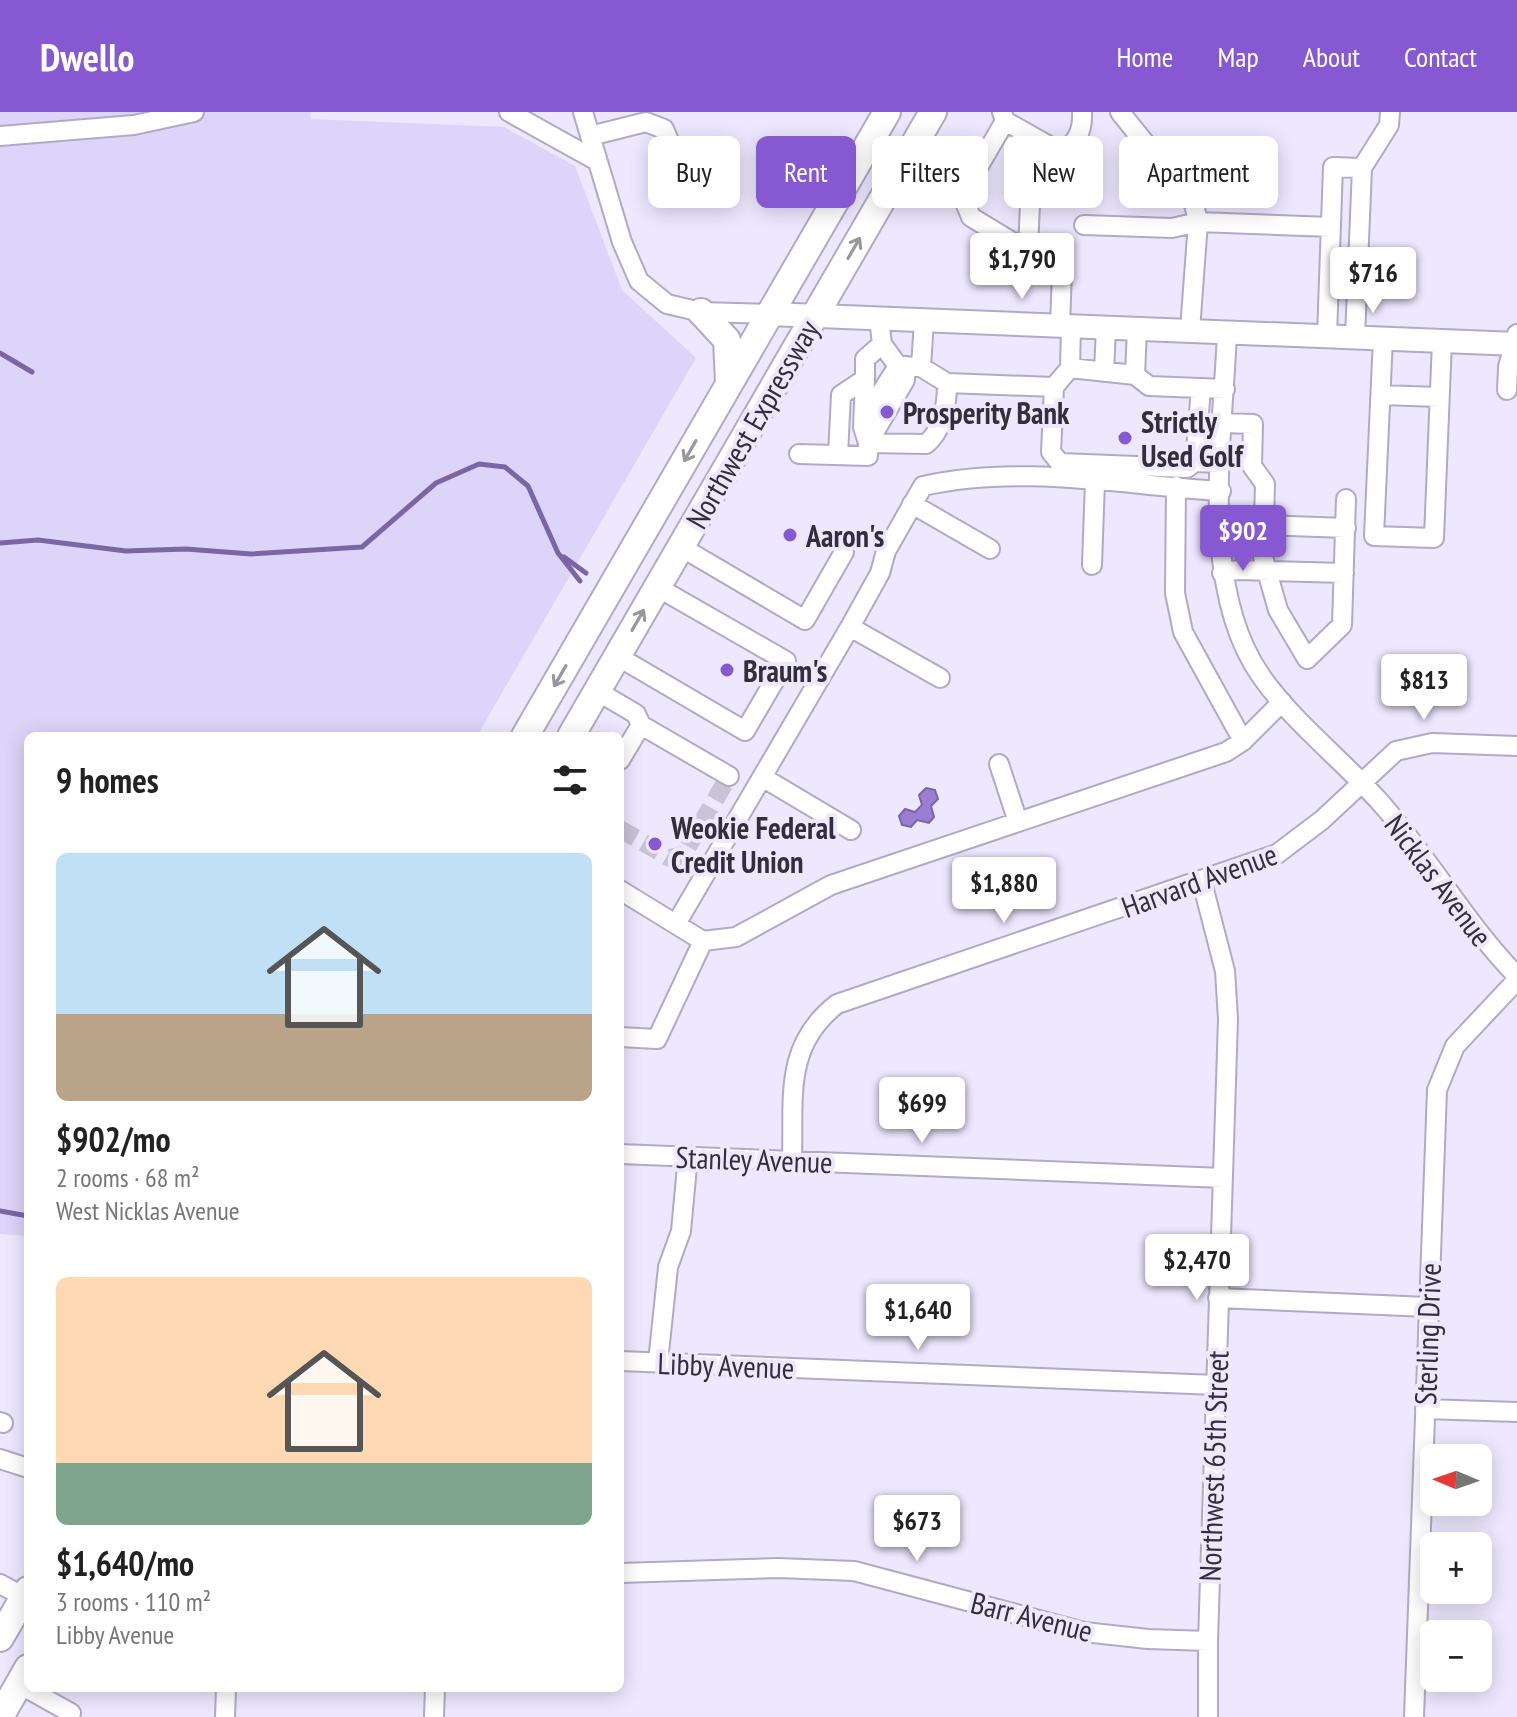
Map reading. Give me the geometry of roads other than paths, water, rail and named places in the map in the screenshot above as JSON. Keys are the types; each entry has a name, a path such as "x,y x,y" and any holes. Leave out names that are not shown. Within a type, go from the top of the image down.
{"highway":[{"name":"Northwest Expressway","path":"527,732 887,112"},
{"name":"Northwest Expressway","path":"573,732 933,112"},
{"path":"701,312 727,340 729,383"},
{"path":"0,1638 24,1596"},
{"path":"0,1717 24,1676"}],"main road":[{"path":"769,314 1517,344"}],"street":[{"path":"0,136 134,125 194,112"},
{"path":"509,112 597,161"},
{"path":"583,112 622,242 639,281 667,304 701,312 769,314"},
{"path":"1077,136 1083,126 1082,112"},
{"path":"1120,112 1194,204 1198,222 1190,330"},
{"path":"1355,337 1362,168 1389,125 1390,112"},
{"path":"1035,136 1004,116 962,195 971,217 1062,272 1070,368 1054,387 1051,452 1060,463 1187,468 1195,462 1222,463"},
{"path":"590,136 646,122 664,129 667,136"},
{"path":"1327,336 1333,167 1362,168"},
{"path":"1028,251 1030,208"},
{"path":"1084,225 1172,228 1198,222 1331,227"},
{"path":"879,318 882,344 909,366 947,383 1054,387"},
{"path":"868,443 878,423 879,396 909,366 924,320"},
{"path":"1104,372 1106,327"},
{"path":"1135,375 1137,328"},
{"name":"Nicklas Avenue","path":"1227,332 1221,491 1222,573 1230,608 1245,648 1282,702 1407,835 1476,931 1517,978"},
{"path":"1507,390 1508,367 1517,344 1517,334"},
{"path":"1383,338 1374,536 1434,538 1442,341"},
{"path":"799,454 868,456 863,427 865,359 882,344"},
{"path":"1070,368 1135,375 1149,386 1225,389"},
{"path":"838,455 841,395 865,379"},
{"path":"868,443 926,444 937,430 947,406 947,383"},
{"path":"1195,462 1201,388"},
{"path":"1381,395 1439,397"},
{"path":"1223,423 1253,424 1252,466 1265,484 1266,570 1278,610 1307,659 1342,625 1346,499"},
{"path":"676,924 850,627 923,486 961,477 1095,481 1221,491"},
{"path":"1092,565 1095,481"},
{"path":"1181,487 1175,593 1183,632 1243,741"},
{"path":"912,504 990,549"},
{"path":"1264,525 1346,528"},
{"path":"681,547 805,620 844,552"},
{"path":"1222,573 1266,570 1344,573"},
{"path":"617,656 745,731 786,661 657,587"},
{"path":"850,627 940,678"},
{"path":"597,691 636,714 641,725 729,776"},
{"path":"624,892 703,941 736,937 831,885 1226,752 1243,741 1282,702"},
{"path":"624,753 641,725"},
{"name":"Harvard Avenue","path":"792,1161 796,1061 810,1029 837,1004 1277,854 1322,820 1388,757 1408,746 1517,746"},
{"path":"999,764 1018,822"},
{"path":"762,777 851,830"},
{"name":"Northwest 65th Street","path":"1202,882 1220,944 1228,995 1208,1717"},
{"path":"624,1037 657,1039 703,941"},
{"name":"Sterling Drive","path":"1414,1717 1435,1116 1440,1079 1455,1046 1517,978"},
{"name":"Stanley Avenue","path":"624,1154 1223,1178"},
{"path":"658,1362 668,1267 681,1231 688,1156"},
{"path":"1218,1298 1428,1307"},
{"name":"Libby Avenue","path":"624,1361 1216,1385"},
{"path":"1425,1409 1517,1412"},
{"path":"0,1459 24,1467"},
{"name":"Barr Avenue","path":"624,1573 778,1568 854,1571 903,1581 1039,1622 1084,1632 1208,1641"},
{"path":"0,1584 24,1592"},
{"path":"44,1692 71,1713 69,1717"},
{"path":"225,1717 226,1692"},
{"path":"434,1717 435,1692"}],"waterway":[{"path":"0,353 32,372"},
{"path":"0,543 38,540 126,551 186,549 251,554 362,547 436,483 479,464 505,467 528,486 558,553 580,581"},
{"path":"564,557 586,573"},
{"path":"0,1211 24,1215"}],"tunnel":[{"path":"624,831 670,858 683,855 729,776"}],"place":[{"name":"Prosperity Bank","path":"887,412"},
{"name":"Strictly Used Golf","path":"1125,438"},
{"name":"Aaron's","path":"790,535"},
{"name":"Braum's","path":"727,670"},
{"name":"Weokie Federal Credit Union","path":"655,844"}]}
